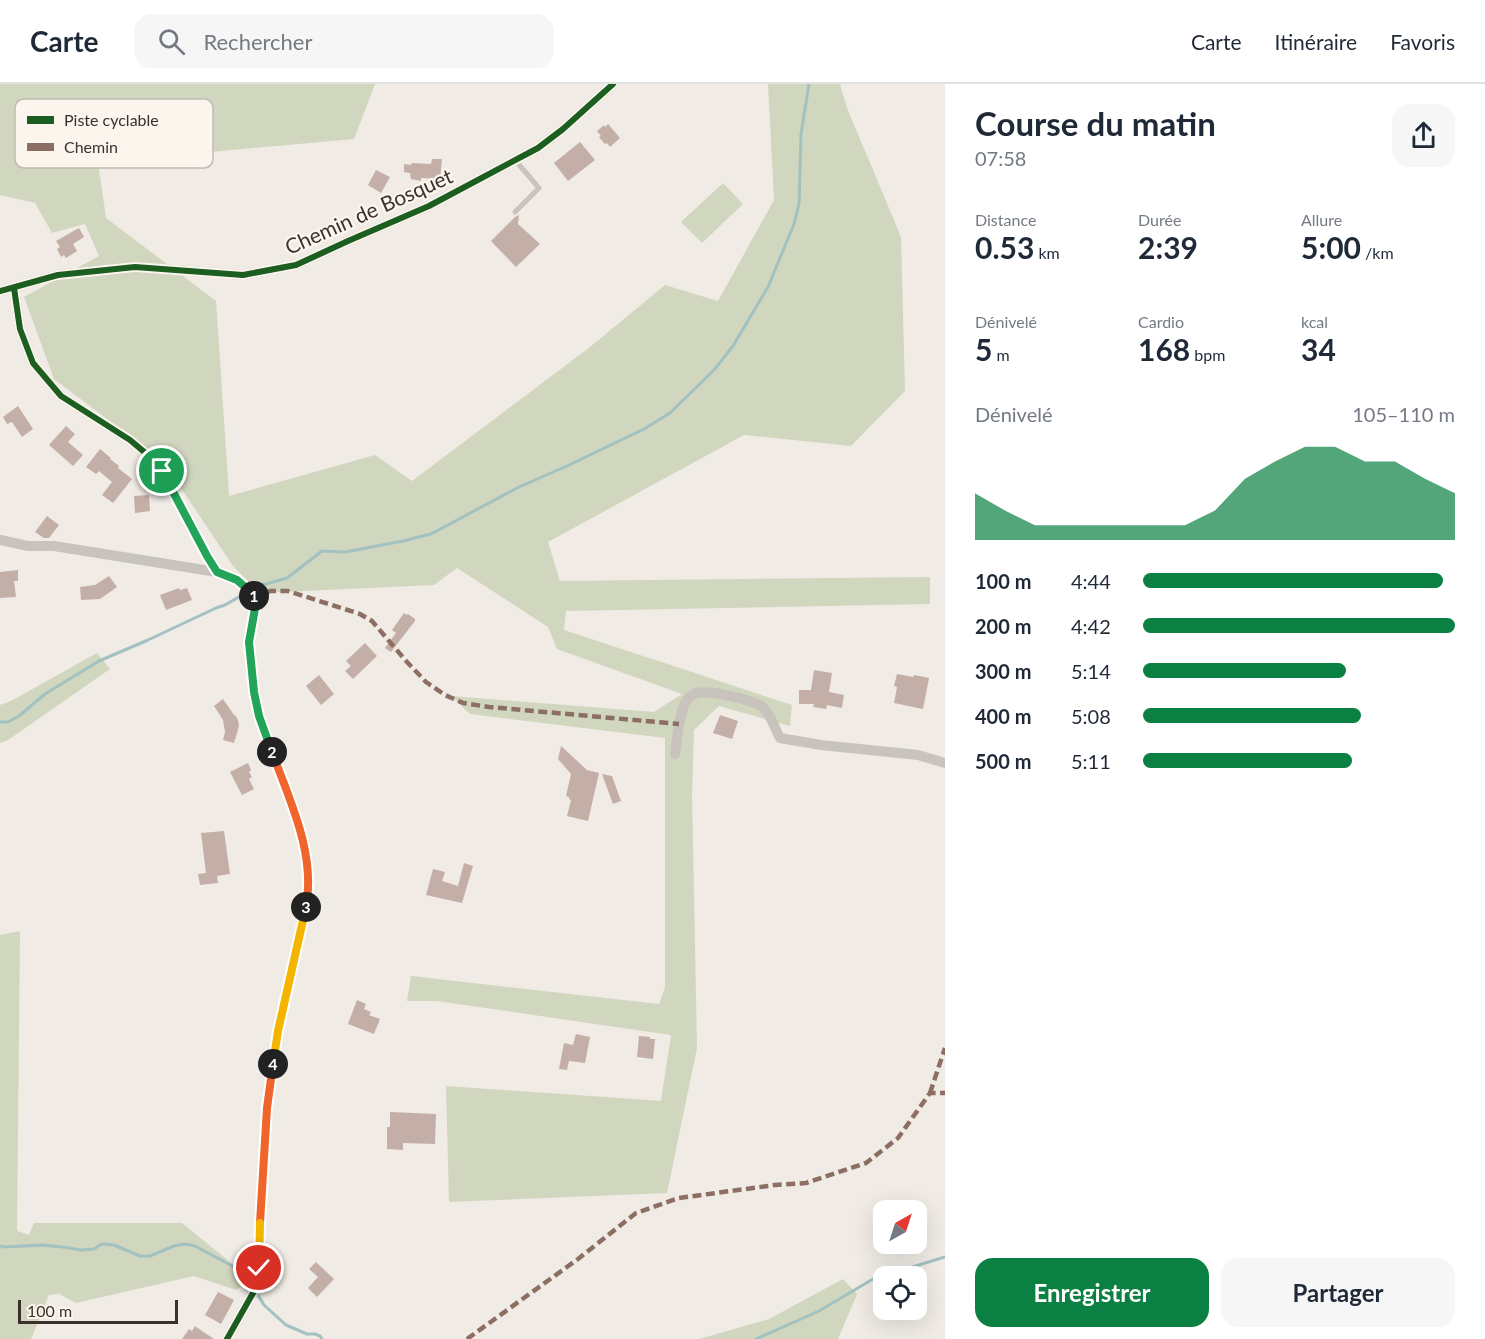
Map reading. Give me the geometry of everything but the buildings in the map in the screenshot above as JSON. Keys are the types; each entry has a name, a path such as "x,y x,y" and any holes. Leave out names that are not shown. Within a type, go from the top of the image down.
{"street":[{"name":"Chemin de Bosquet","path":"0,291 58,275 135,267 243,275 296,265 429,206 538,148 613,84"},
{"path":"14,288 20,329 33,363 61,396 130,440 149,456 162,471 217,572"},
{"path":"0,540 28,546 54,546 217,572 237,580 255,598 249,642 254,692 259,716 302,838 309,892 278,1031 267,1108 255,1290 227,1339"},
{"path":"675,754 686,700 694,693 703,692 731,695 762,707 780,738 821,746 918,755 945,763"}],"lane":[{"path":"515,160 539,188 515,212"}],"green space":[{"path":"0,84 375,84 354,139 213,152 213,99 15,99 15,168 99,168 106,218 216,301 229,496 375,455 412,481 590,347 665,285 718,301 774,200 768,84 840,84 847,108 901,237 905,391 851,446 744,435 548,542 560,581 930,577 930,604 566,611 564,630 792,705 790,726 719,706 694,730 692,794 697,1048 667,1193 449,1202 446,1086 661,1101 671,1035 437,1001 407,1001 411,976 659,1004 665,987 665,738 470,714 451,696 654,712 682,694 557,649 548,627 457,568 434,585 260,593 233,566 163,461 54,379 24,297 99,256 85,224 52,233 35,203 0,195"},
{"path":"723,183 743,204 702,243 681,222"},
{"path":"97,653 110,669 8,740 0,743 0,705"},
{"path":"20,931 17,1231 29,1235 34,1223 182,1223 251,1279 236,1290 194,1276 76,1303 59,1294 49,1295 31,1339 0,1339 0,935"},
{"path":"843,1279 857,1294 838,1339 699,1339 769,1319"}],"waterway":[{"path":"255,585 287,578 322,551 345,552 431,534 519,487 644,429 670,413 714,370 733,346 768,287 794,224 799,204 801,134 809,84"},
{"path":"0,722 8,722 19,716 45,694 99,661 225,605 244,594"},
{"path":"0,1246 42,1245 81,1250 94,1249 102,1244 114,1245 140,1256 150,1256 174,1246 185,1244 195,1246 236,1268 247,1289 258,1295 264,1305 286,1325 307,1334 315,1334 322,1339"},
{"path":"756,1339 819,1311 873,1279 945,1257"}],"marked path":[{"path":"255,598 270,591 288,591 360,614 372,621 426,682 445,695 463,703 679,724"},
{"path":"930,1093 945,1048"},
{"path":"467,1339 578,1259 636,1213 679,1198 806,1183 866,1163 898,1138 930,1093 945,1093"}],"cycle path":[{"path":"0,291 58,275 135,267 243,275 296,265 429,206 538,148 613,84"},
{"path":"14,288 20,329 33,363 61,396 130,440 149,456 162,471 217,572 237,580 253,593 256,603 249,642 254,692 259,716 301,832 307,863 309,892 278,1031 267,1108 257,1286 227,1339"}],"route":[{"path":"162,471 217,572 237,580 255,598 249,642 254,692 259,716 297,820 307,863 309,892 278,1031 267,1108 259,1268"}]}
